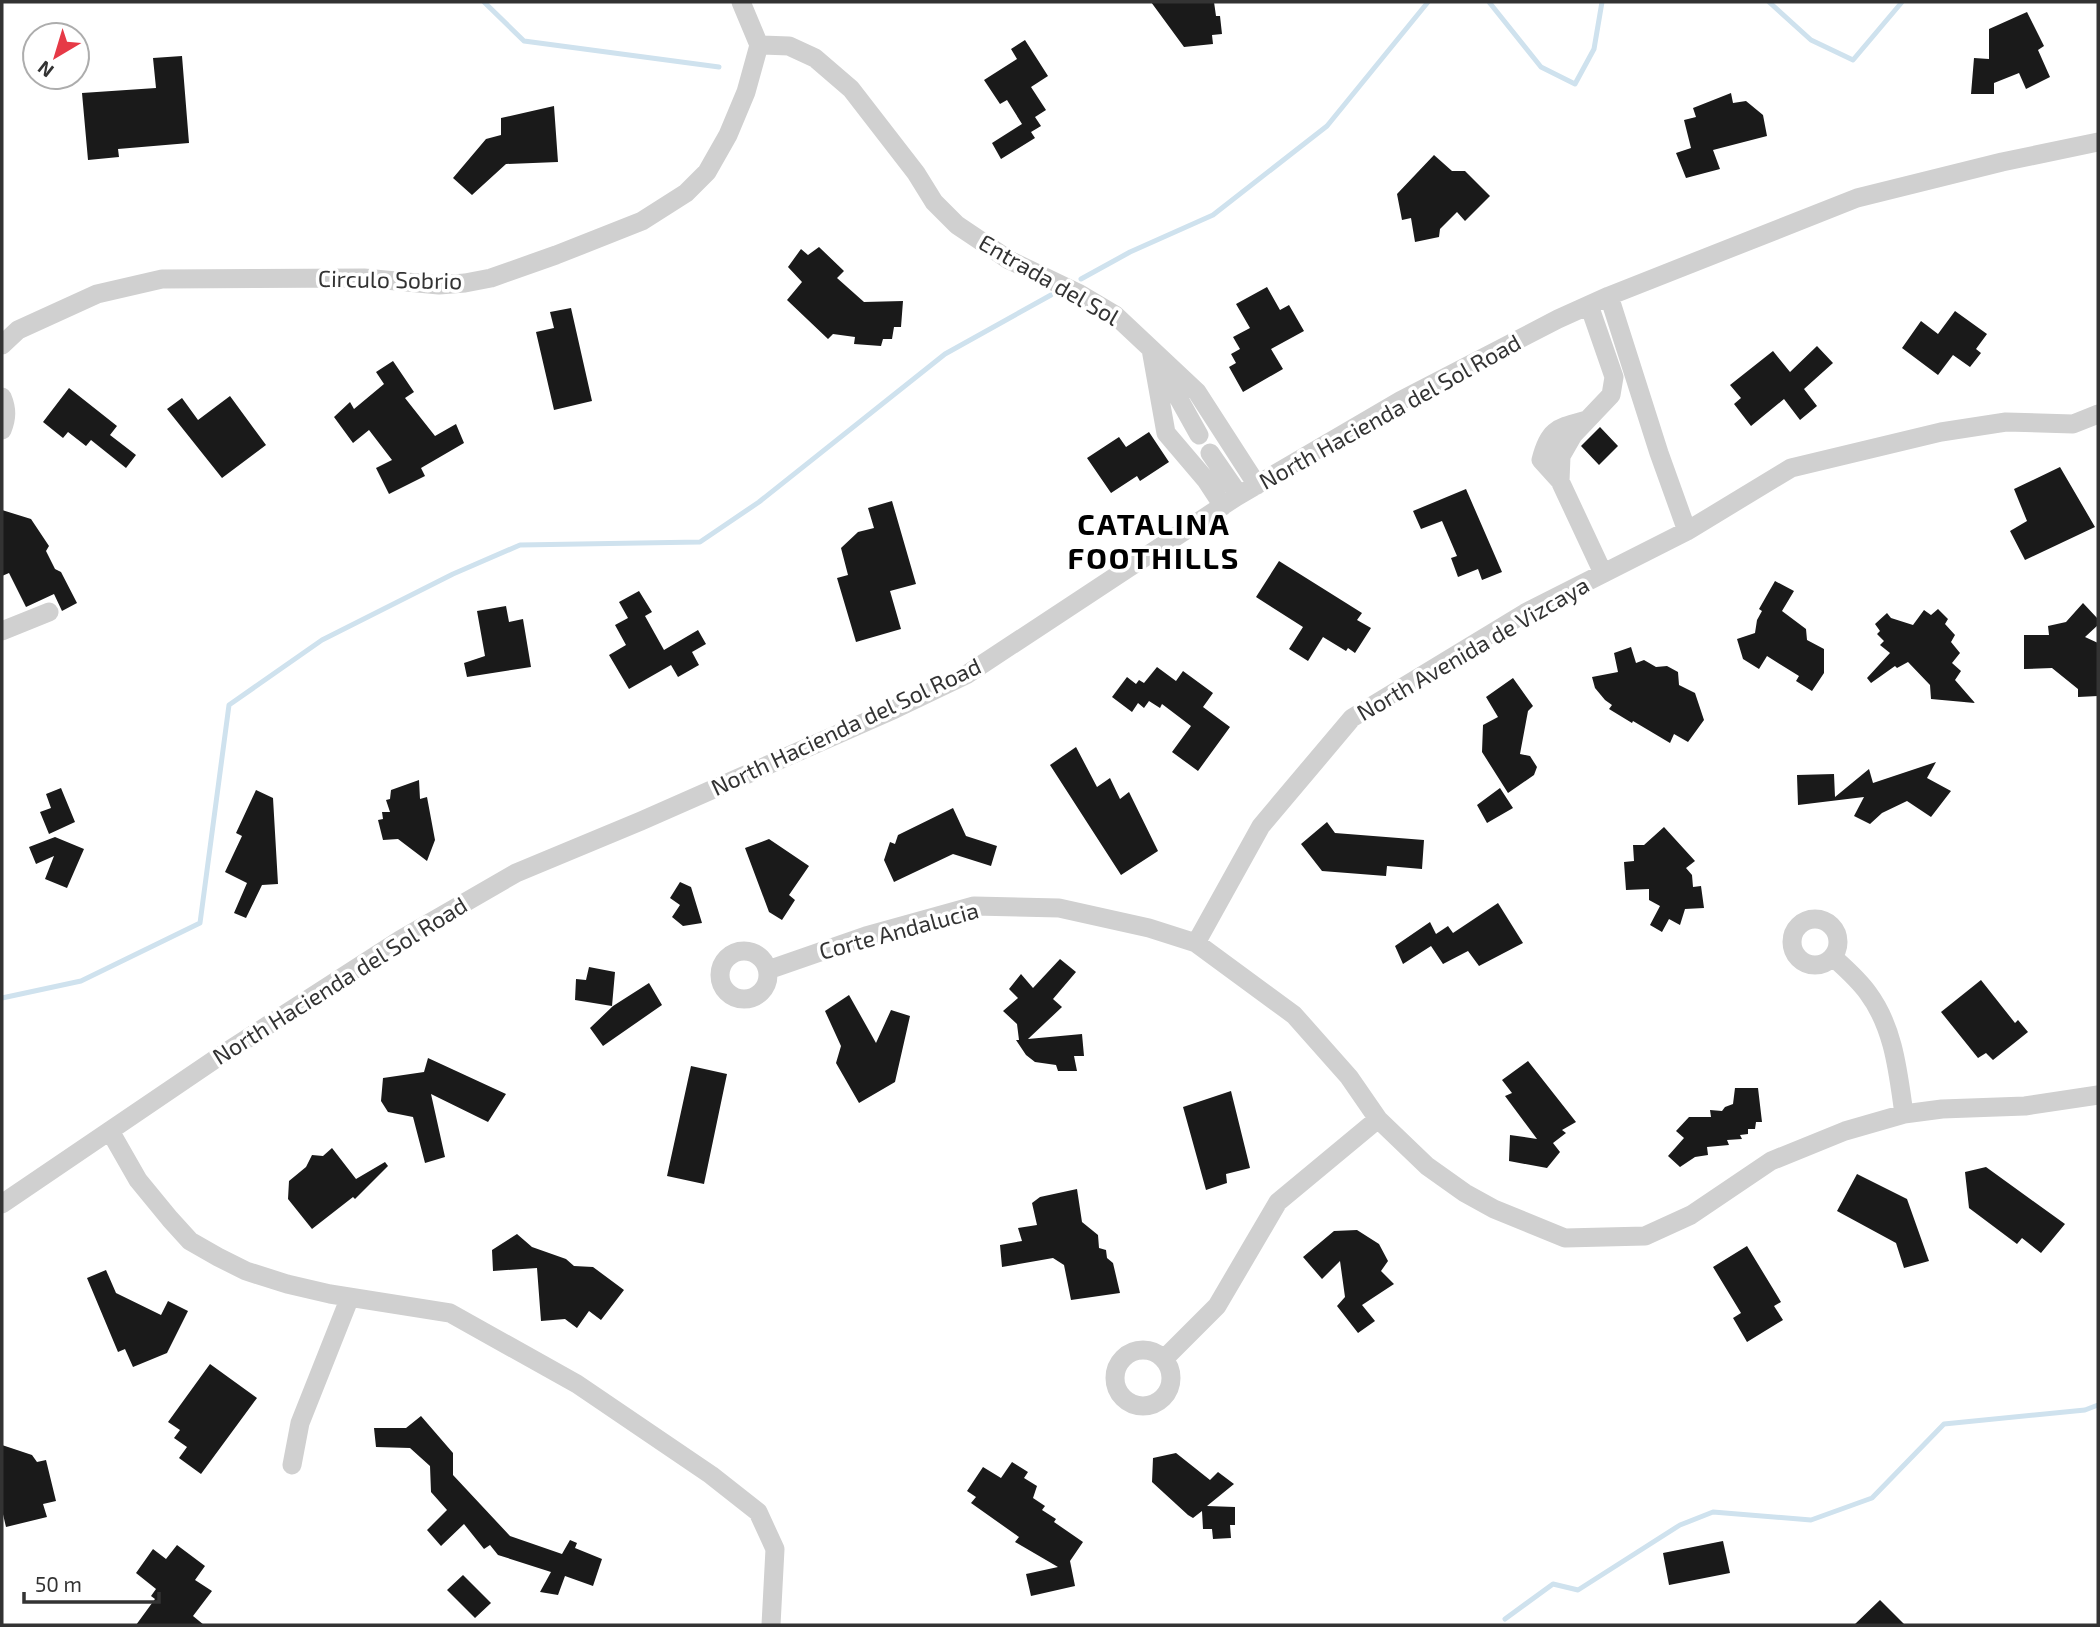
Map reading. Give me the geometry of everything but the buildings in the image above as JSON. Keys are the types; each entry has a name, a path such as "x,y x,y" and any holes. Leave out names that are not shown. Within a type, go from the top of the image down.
{"street":[{"path":"741,2 759,45"},
{"name":"Circulo Sobrio","path":"2,345 18,330 97,294 162,279 364,278 439,285 465,284 491,278 602,239 642,222 686,193 707,172 728,135 746,92 759,45"},
{"name":"Entrada del Sol","path":"759,45 789,46 816,58 851,89 916,173 934,202 957,225 1009,260 1078,293 1115,315 1197,392 1258,485"},
{"name":"North Hacienda del Sol Road","path":"2,1204 214,1060 389,947 516,873 895,709 965,674 1231,500 1400,401 1589,305 1857,198 2002,162 2098,142"},
{"path":"1609,296 1659,453 1688,531"},
{"path":"1589,305 1614,377 1611,395 1573,435 1561,456 1560,481 1603,573"},
{"path":"1151,349 1199,435"},
{"path":"1151,349 1166,433 1206,480 1231,500"},
{"path":"1611,395 1642,397"},
{"path":"2,397 6,408 2,430"},
{"name":"North Avenida de Vizcaya","path":"1196,943 1261,825 1352,718 1525,613 1688,531 1791,468 1941,432 2006,422 2073,424 2098,414"},
{"path":"1210,453 1231,500"},
{"path":"2,631 49,612"},
{"name":"Corte Andalucia","path":"768,970 866,936 974,906 1059,908 1149,928 1196,943 1294,1016 1349,1077 1378,1119 1427,1166 1465,1193 1494,1209 1565,1238 1645,1236 1691,1215 1771,1161 1845,1131 1904,1114 1942,1109 2025,1106 2098,1095"},
{"path":"1833,957 1868,993 1880,1015 1894,1052 1904,1114"},
{"path":"1164,1359 1217,1306 1278,1202 1378,1119"},
{"path":"110,1130 138,1180 190,1241 246,1270 287,1284 450,1313 577,1384 711,1475 758,1512 775,1549 771,1625"},
{"path":"292,1465 300,1423 350,1297"}],"waterway":[{"path":"484,2 524,41 719,67"},
{"path":"1081,279 1130,252 1213,215 1327,126 1428,2"},
{"path":"1489,2 1541,67 1575,84 1594,49 1602,2"},
{"path":"1769,2 1811,40 1853,60 1902,2"},
{"path":"2,998 81,981 200,923 229,705 322,640 453,574 520,545 700,542 759,502 945,354 1051,295"},
{"path":"1505,1619 1553,1584 1578,1590 1680,1525 1713,1512 1811,1520 1872,1498 1944,1424 2085,1410 2098,1405"}],"district":[{"name":"CATALINA FOOTHILLS","path":"1154,542"}]}
